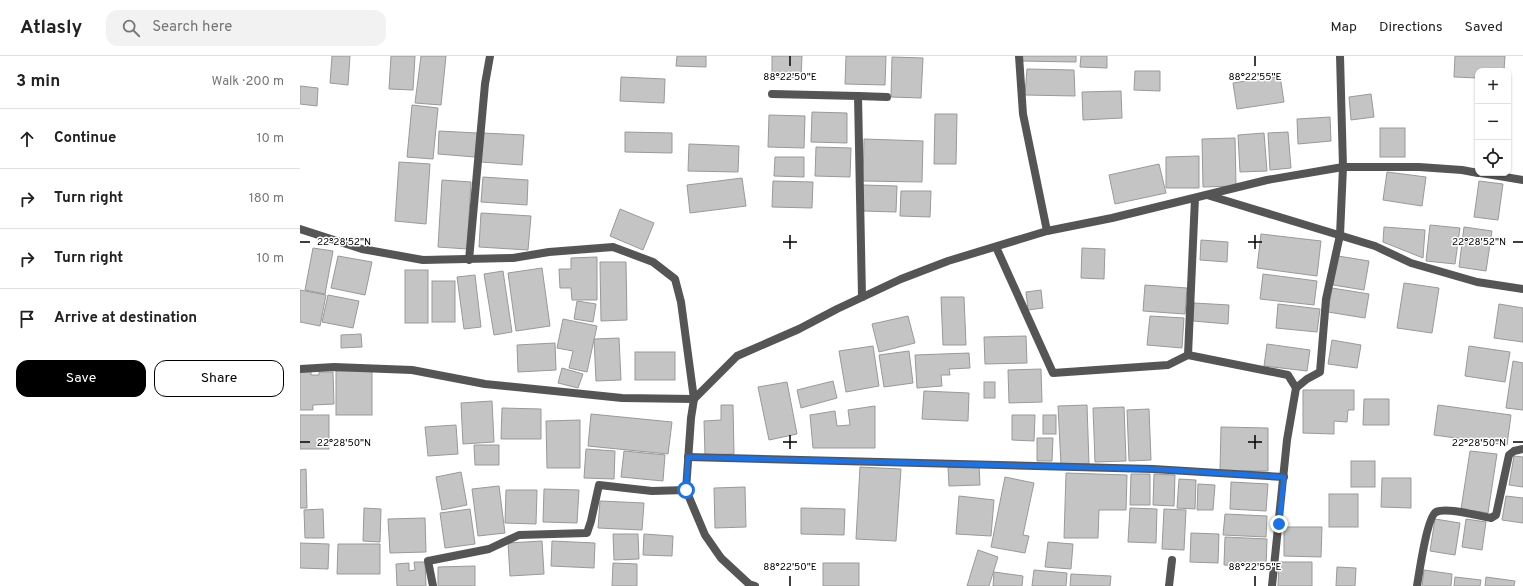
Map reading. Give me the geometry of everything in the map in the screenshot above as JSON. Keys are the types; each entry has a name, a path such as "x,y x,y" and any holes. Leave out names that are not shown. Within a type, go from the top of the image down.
{"street":[{"path":"469,260 485,84 490,56"},
{"path":"1019,56 1023,114 1047,231"},
{"path":"1272,586 1287,440 1296,388 1307,379 1320,372 1326,298 1340,235 1343,167 1340,56"},
{"path":"772,94 887,97"},
{"path":"858,96 862,297"},
{"path":"300,369 334,367 412,370 485,384 622,398 694,400 737,356 799,329 862,297 902,279 948,261 1047,231 1112,218 1267,180 1343,167 1419,167 1475,172"},
{"path":"1498,176 1523,180"},
{"path":"1206,195 1375,246 1411,263 1477,282 1523,289"},
{"path":"1188,355 1195,198"},
{"path":"300,229 362,249 423,260 513,258 549,252 613,247 653,262 675,279 681,302 694,400 691,418 686,490 705,535 721,558 749,584 755,586"},
{"path":"996,247 1053,373 1168,365 1188,355 1288,375 1296,388"},
{"path":"1417,586 1424,545 1432,515 1438,511 1449,510 1491,518 1496,515 1509,455 1514,451 1523,449"},
{"path":"688,457 1153,469 1284,477"},
{"path":"433,586 428,561 490,549 519,535 587,533 599,484 652,491 686,490"},
{"path":"1169,586 1172,560"}],"building":[{"path":"332,56 350,56 348,85 330,83"},
{"path":"391,56 415,56 413,90 389,89"},
{"path":"421,56 446,56 441,105 415,103"},
{"path":"677,56 706,56 706,67 676,66"},
{"path":"772,56 802,56 801,78 772,77"},
{"path":"846,56 886,56 885,85 845,84"},
{"path":"1020,56 1076,56 1076,62 1020,61"},
{"path":"1081,56 1107,56 1107,68 1080,67"},
{"path":"1455,56 1505,56 1504,68 1475,68 1475,78 1454,77"},
{"path":"892,57 923,58 921,98 891,97"},
{"path":"1027,69 1074,70 1075,96 1025,95"},
{"path":"1135,71 1160,71 1160,91 1134,90"},
{"path":"1280,76 1284,102 1237,109 1233,83"},
{"path":"621,77 665,79 664,103 620,101"},
{"path":"300,86 318,88 317,106 300,104"},
{"path":"1121,91 1122,118 1083,120 1082,92"},
{"path":"1371,94 1374,117 1351,120 1349,97"},
{"path":"412,105 438,108 433,159 407,157"},
{"path":"812,112 847,113 847,143 811,142"},
{"path":"935,114 957,114 956,164 934,164"},
{"path":"769,115 805,116 804,148 768,147"},
{"path":"1330,117 1331,141 1298,144 1297,119"},
{"path":"1380,128 1405,128 1405,157 1380,157"},
{"path":"439,131 477,133 475,157 438,154"},
{"path":"625,132 672,133 672,153 625,152"},
{"path":"1288,132 1291,168 1270,170 1268,133"},
{"path":"483,133 524,135 522,165 481,162"},
{"path":"1264,133 1267,171 1240,172 1238,135"},
{"path":"1235,138 1236,186 1203,187 1202,139"},
{"path":"864,139 923,141 922,182 863,181"},
{"path":"689,144 739,146 738,172 688,171"},
{"path":"816,147 851,148 850,177 815,176"},
{"path":"1199,156 1199,188 1166,188 1166,157"},
{"path":"775,157 804,157 804,177 774,176"},
{"path":"399,162 430,164 426,224 395,221"},
{"path":"1159,164 1166,193 1115,204 1109,175"},
{"path":"1387,172 1426,177 1422,206 1383,200"},
{"path":"483,177 528,180 527,205 481,202"},
{"path":"742,178 746,206 690,213 687,185"},
{"path":"442,180 471,182 467,249 438,247"},
{"path":"773,181 813,182 812,208 772,207"},
{"path":"1479,181 1503,184 1498,220 1474,217"},
{"path":"863,185 897,186 896,212 863,211"},
{"path":"901,191 931,191 930,217 900,216"},
{"path":"620,209 654,223 643,250 610,236"},
{"path":"481,213 531,216 528,250 479,247"},
{"path":"1430,225 1460,228 1455,264 1426,261"},
{"path":"1384,227 1425,230 1423,258 1383,242"},
{"path":"1464,227 1492,231 1486,271 1459,267"},
{"path":"1261,234 1321,241 1317,276 1257,268"},
{"path":"1201,240 1228,242 1227,262 1200,260"},
{"path":"313,248 333,251 325,294 305,290"},
{"path":"1082,248 1105,249 1104,279 1081,278"},
{"path":"338,256 372,262 365,295 331,288"},
{"path":"1338,256 1369,261 1364,290 1333,285"},
{"path":"597,257 597,300 572,300 571,288 560,288 559,269 571,269 571,258"},
{"path":"600,262 626,262 627,320 601,321"},
{"path":"542,268 550,326 516,331 508,273"},
{"path":"405,270 428,270 428,323 405,323"},
{"path":"503,271 512,332 494,335 484,274"},
{"path":"1263,274 1317,281 1314,305 1260,299"},
{"path":"475,275 481,327 464,329 457,277"},
{"path":"432,281 455,281 455,322 432,322"},
{"path":"1404,283 1439,288 1432,333 1397,328"},
{"path":"1145,285 1187,288 1185,314 1143,311"},
{"path":"1332,288 1369,294 1365,318 1328,312"},
{"path":"300,290 326,295 320,326 300,322"},
{"path":"1041,290 1043,308 1028,310 1026,292"},
{"path":"328,295 359,301 353,328 322,322"},
{"path":"941,297 964,297 966,345 943,345"},
{"path":"577,301 596,304 593,322 574,319"},
{"path":"1194,303 1229,305 1228,324 1193,321"},
{"path":"1278,304 1320,309 1317,332 1276,328"},
{"path":"1499,304 1523,308 1523,342 1494,338"},
{"path":"908,316 915,343 879,352 872,324"},
{"path":"1150,316 1184,318 1182,348 1147,345"},
{"path":"563,319 597,326 587,372 569,368 573,351 557,348"},
{"path":"361,334 362,347 341,348 341,335"},
{"path":"1026,336 1027,363 985,364 984,337"},
{"path":"619,338 621,380 596,381 594,339"},
{"path":"1332,340 1361,345 1357,368 1328,364"},
{"path":"555,343 556,370 518,372 517,345"},
{"path":"1267,344 1310,350 1307,371 1264,366"},
{"path":"873,346 879,386 846,392 839,351"},
{"path":"1469,346 1510,352 1505,382 1465,376"},
{"path":"909,351 913,383 884,387 879,355"},
{"path":"635,352 675,352 675,380 635,380"},
{"path":"969,353 970,368 949,369 950,375 941,375 942,386 917,388 915,355"},
{"path":"1513,361 1523,363 1523,410 1506,408"},
{"path":"562,368 583,374 578,388 558,383"},
{"path":"1041,369 1042,402 1009,403 1008,370"},
{"path":"300,371 311,371 311,375 319,375 319,372 333,372 334,404 313,405 313,410 300,410"},
{"path":"336,371 372,371 372,415 336,415"},
{"path":"833,381 837,398 801,408 797,390"},
{"path":"787,382 797,434 769,440 758,387"},
{"path":"984,382 995,382 995,398 984,398"},
{"path":"1303,390 1354,390 1354,410 1348,410 1347,422 1334,421 1334,434 1303,433"},
{"path":"924,391 969,393 968,421 922,419"},
{"path":"1364,399 1389,399 1389,425 1363,425"},
{"path":"492,401 494,442 463,444 461,403"},
{"path":"721,405 733,405 734,454 705,455 704,421 721,420"},
{"path":"1087,405 1089,464 1061,465 1058,406"},
{"path":"1438,405 1511,415 1507,445 1434,435"},
{"path":"875,406 875,448 813,448 810,415 835,411 837,426 850,425 848,410"},
{"path":"1124,407 1126,461 1095,462 1093,408"},
{"path":"502,408 541,409 541,439 501,439"},
{"path":"1149,409 1151,460 1129,461 1127,410"},
{"path":"591,414 672,422 668,454 588,446"},
{"path":"300,415 329,415 329,449 300,449"},
{"path":"1012,415 1035,415 1034,441 1012,440"},
{"path":"1043,415 1056,415 1056,434 1043,434"},
{"path":"580,420 580,468 547,468 546,421"},
{"path":"456,425 458,454 428,456 425,427"},
{"path":"1221,427 1268,428 1268,471 1220,471"},
{"path":"1037,438 1053,438 1052,461 1037,461"},
{"path":"474,445 499,445 499,465 475,465"},
{"path":"586,449 615,451 614,479 584,478"},
{"path":"624,451 665,455 663,481 621,477"},
{"path":"1470,451 1497,454 1488,513 1461,509"},
{"path":"1514,456 1523,457 1523,487 1509,485"},
{"path":"1351,461 1375,461 1375,487 1351,487"},
{"path":"979,465 980,485 949,486 948,467"},
{"path":"860,467 901,469 896,541 856,539"},
{"path":"306,469 307,508 300,508 300,470"},
{"path":"461,472 467,505 442,510 436,477"},
{"path":"1066,473 1127,475 1126,510 1099,510 1098,538 1064,538"},
{"path":"1131,474 1150,474 1150,505 1130,505"},
{"path":"1154,474 1175,475 1174,506 1153,505"},
{"path":"1005,477 1034,483 1023,535 1029,536 1025,553 991,547"},
{"path":"1382,478 1411,478 1411,508 1381,507"},
{"path":"1179,479 1196,480 1195,509 1177,508"},
{"path":"1231,482 1268,484 1266,511 1230,509"},
{"path":"1198,484 1215,485 1213,510 1197,510"},
{"path":"499,486 505,533 478,536 472,489"},
{"path":"745,487 746,527 715,528 714,488"},
{"path":"544,489 579,490 577,523 543,522"},
{"path":"506,490 537,490 536,524 505,523"},
{"path":"1329,494 1358,494 1358,527 1329,527"},
{"path":"959,496 994,500 991,536 956,534"},
{"path":"1506,496 1523,498 1523,523 1502,520"},
{"path":"600,501 644,503 642,530 598,528"},
{"path":"364,508 381,509 380,542 363,541"},
{"path":"801,508 845,509 844,535 801,534"},
{"path":"1130,508 1157,509 1156,543 1128,542"},
{"path":"323,509 324,538 305,538 304,510"},
{"path":"470,509 475,544 445,548 440,513"},
{"path":"1164,509 1186,510 1184,550 1162,549"},
{"path":"1225,514 1267,516 1266,537 1223,535"},
{"path":"425,518 426,552 390,553 388,519"},
{"path":"1435,519 1460,523 1455,555 1430,551"},
{"path":"1466,519 1486,522 1482,550 1462,547"},
{"path":"1284,527 1322,527 1321,557 1284,556"},
{"path":"1191,533 1219,534 1218,563 1190,562"},
{"path":"613,534 638,534 639,559 614,560"},
{"path":"644,534 673,536 672,556 643,555"},
{"path":"1225,537 1267,539 1266,567 1224,565"},
{"path":"542,541 544,574 510,576 508,543"},
{"path":"552,541 595,543 594,568 551,566"},
{"path":"1048,542 1073,544 1071,569 1045,567"},
{"path":"300,543 329,544 328,569 300,568"},
{"path":"338,544 380,544 380,574 337,574"},
{"path":"978,550 998,557 989,586 967,586"},
{"path":"414,562 425,562 426,586 397,586 396,564 409,563 409,571 415,570"},
{"path":"1279,562 1312,562 1312,586 1278,586"},
{"path":"613,563 637,564 637,586 612,586"},
{"path":"823,563 859,563 859,586 823,586"},
{"path":"475,566 475,586 438,586 438,567"},
{"path":"1337,567 1356,568 1355,586 1336,586"},
{"path":"1034,570 1067,573 1066,586 1032,586"},
{"path":"1424,570 1452,574 1451,586 1422,586"},
{"path":"994,572 1023,576 1022,586 993,586"},
{"path":"1071,574 1111,576 1110,586 1070,586"},
{"path":"1455,577 1481,580 1480,586 1454,586"},
{"path":"1486,577 1515,581 1514,586 1485,586"}],"route":[{"path":"686,490 688,457 1153,469 1284,477 1279,524"}]}
